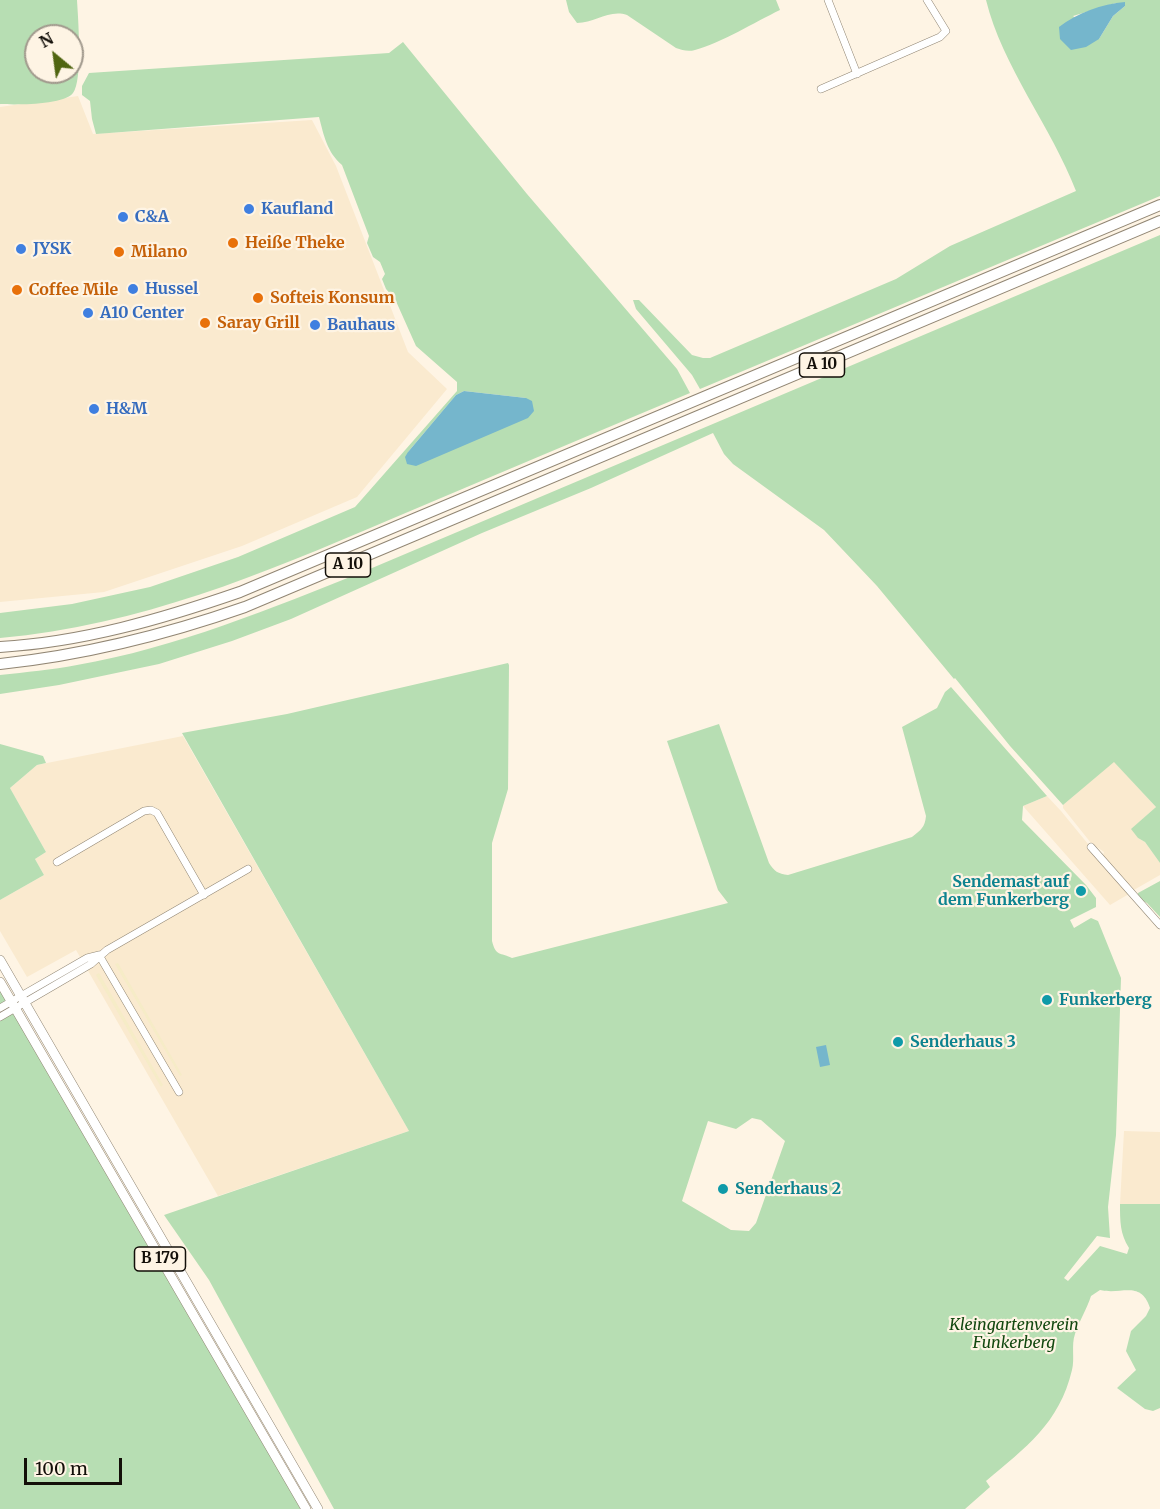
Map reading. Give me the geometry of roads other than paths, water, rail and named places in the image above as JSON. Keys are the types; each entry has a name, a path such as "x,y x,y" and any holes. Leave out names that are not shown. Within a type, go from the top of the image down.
{"highway":[{"name":"A 10","path":"0,647 26,646 132,626 240,592 1160,205"},
{"name":"A 10","path":"0,664 84,653 187,627 245,607 1160,221"}],"main road":[{"name":"B 179","path":"0,960 318,1509"},
{"name":"B 179","path":"0,982 306,1509"}],"street":[{"path":"828,0 857,74"},
{"path":"821,89 935,41 946,31 927,0"},
{"path":"57,862 144,811 152,810 157,813 204,895"},
{"path":"1091,847 1160,925"},
{"path":"0,1008 13,1004 91,964 99,955 248,869"},
{"path":"99,955 179,1092"},
{"path":"0,1017 13,1004"}],"water":[{"path":"1125,2 1125,6 1113,16 1099,39 1086,47 1071,50 1060,39 1059,27 1074,17 1099,7"},
{"path":"464,391 526,398 532,401 534,411 528,418 416,466 407,464 405,457 408,452 456,395"},
{"path":"826,1045 830,1065 820,1067 816,1047"}],"place":[{"name":"Kaufland","path":"249,209"},
{"name":"C&A","path":"123,217"},
{"name":"Heiße Theke","path":"233,243"},
{"name":"JYSK","path":"21,249"},
{"name":"Milano","path":"119,252"},
{"name":"Hussel","path":"133,289"},
{"name":"Coffee Mile","path":"17,290"},
{"name":"Softeis Konsum","path":"258,298"},
{"name":"A10 Center","path":"88,313"},
{"name":"Saray Grill","path":"205,323"},
{"name":"Bauhaus","path":"315,325"},
{"name":"H&M","path":"94,409"},
{"name":"Sendemast auf dem Funkerberg","path":"1081,891"},
{"name":"Funkerberg","path":"1047,1000"},
{"name":"Senderhaus 3","path":"898,1042"},
{"name":"Senderhaus 2","path":"723,1189"}],"park label":[{"name":"Kleingartenverein Funkerberg","path":"1014,1334"}]}
